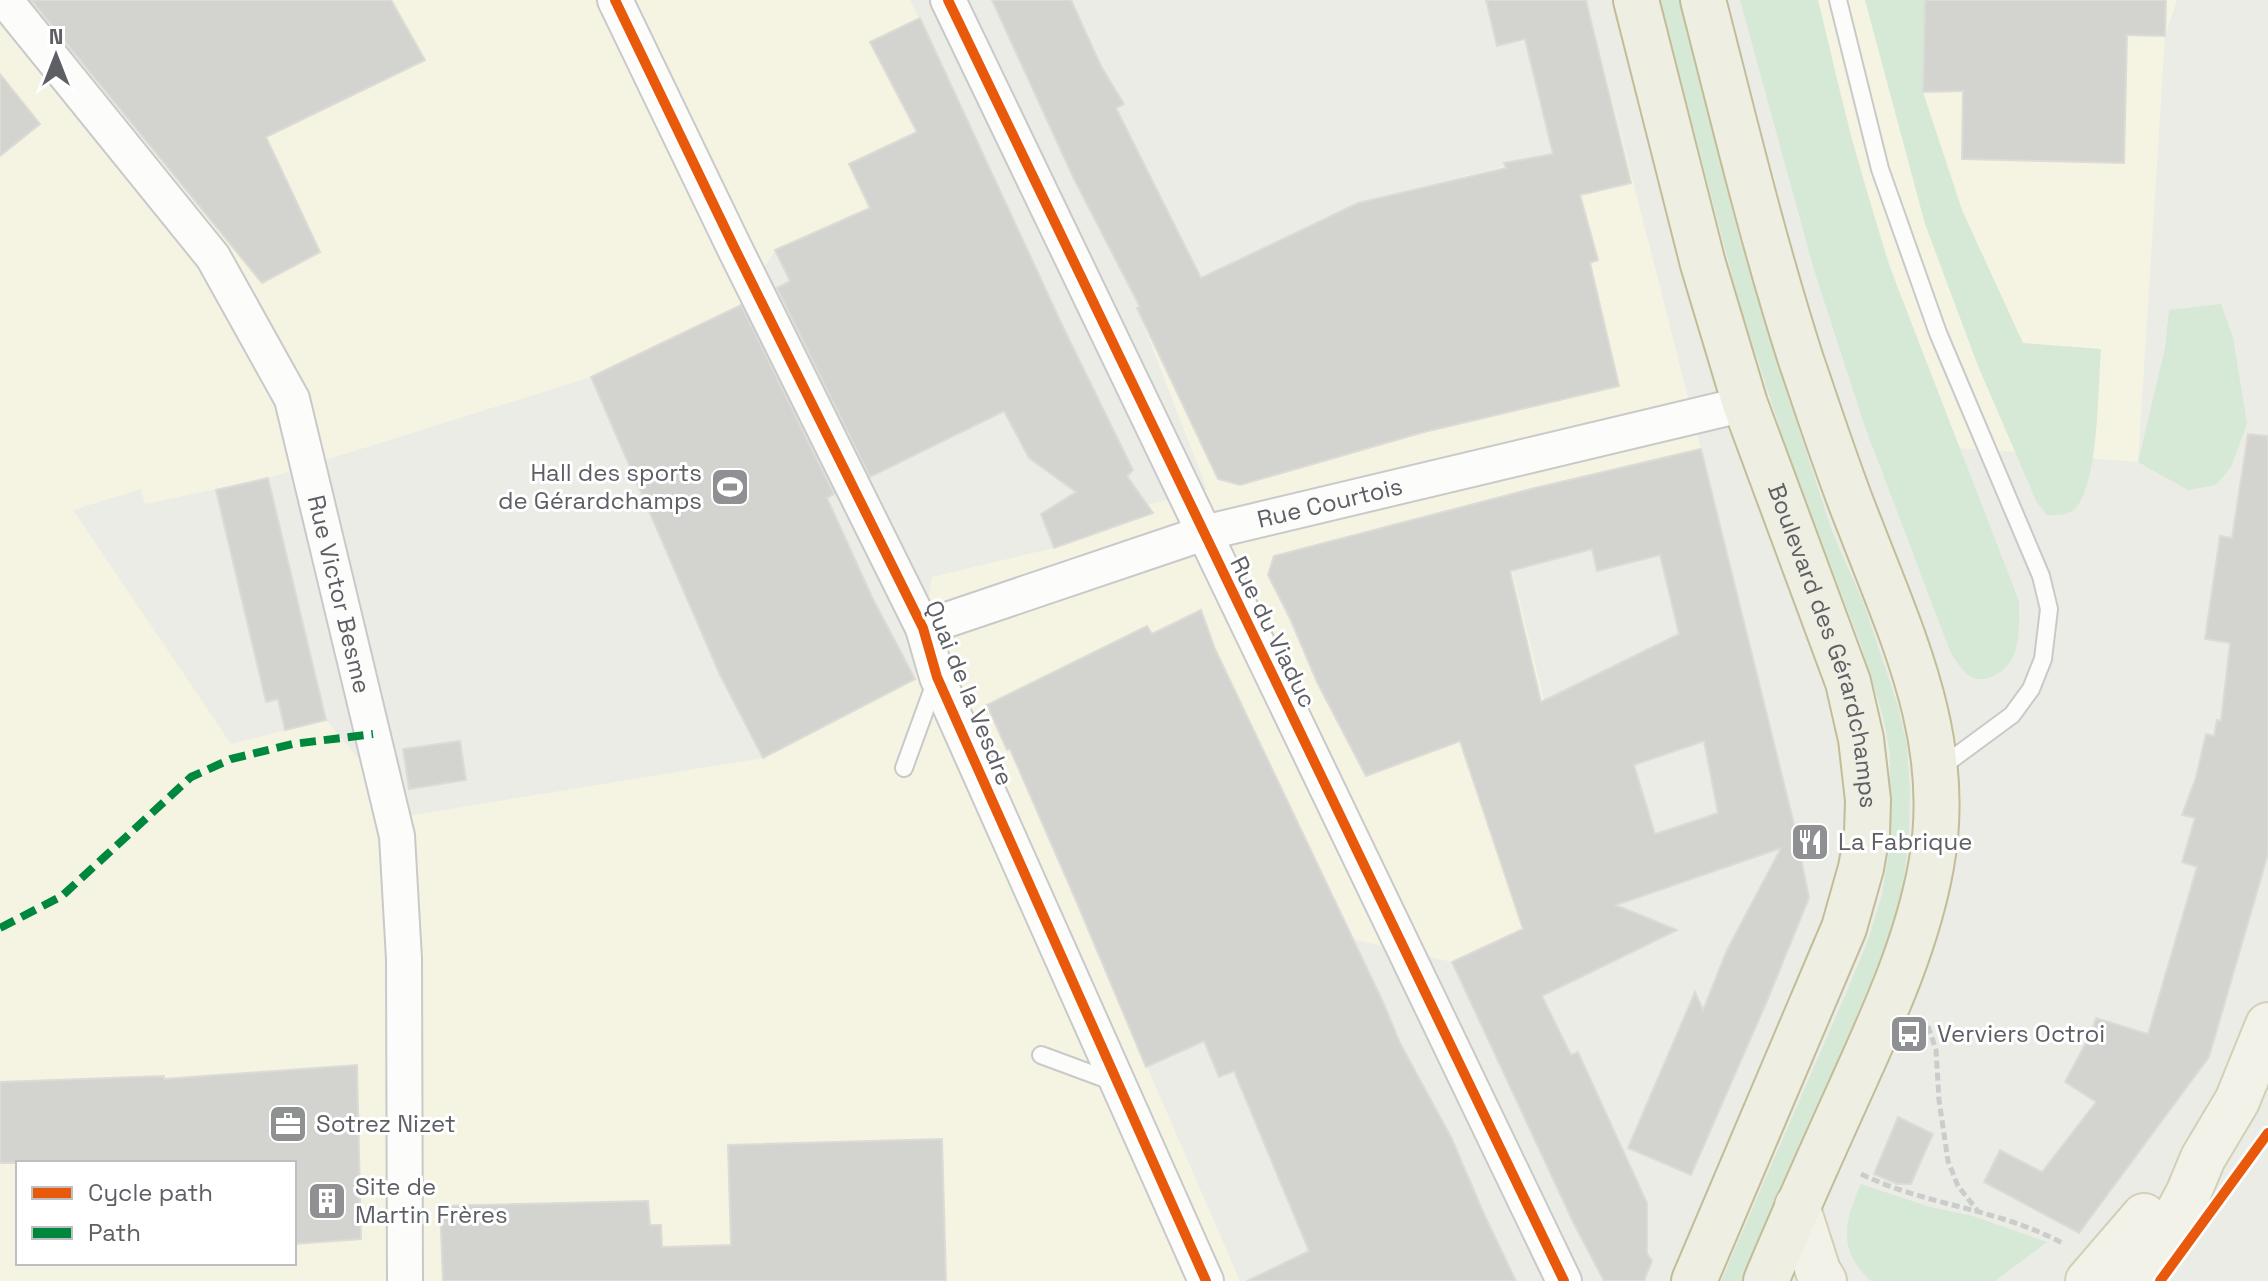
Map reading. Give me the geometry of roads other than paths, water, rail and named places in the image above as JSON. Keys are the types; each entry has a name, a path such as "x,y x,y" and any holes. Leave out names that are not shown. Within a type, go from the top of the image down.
{"highway":[{"name":"Boulevard des Gérardchamps","path":"1636,0 1703,264 1745,404 1848,682 1861,739 1868,800 1867,834 1861,868 1844,928 1694,1281"},
{"path":"1703,0 1760,220 1796,342 1851,504 1916,671 1932,736 1936,771 1936,819 1931,865 1915,930 1878,1028 1766,1281"}],"main road":[{"path":"2128,1281 2169,1229 2203,1158 2237,1101 2268,1025"},
{"path":"2088,1281 2138,1222 2203,1158"},
{"path":"1797,1206 1824,1281"},
{"path":"2063,1262 2138,1222"}],"street":[{"name":"Rue Victor Besme","path":"5,0 213,257 292,399 397,836 404,959 405,1281"},
{"name":"Quai de la Vesdre","path":"615,0 923,628 937,677 1206,1281"},
{"name":"Rue du Viaduc","path":"948,0 1564,1281"},
{"name":"Rue Courtois","path":"923,628 1204,533 1745,404"}],"lane":[{"path":"1838,0 1880,169 1938,333 2041,576 2049,609 2043,659 2031,689 2012,715 1936,771"},
{"path":"904,768 937,677"},
{"path":"1041,1055 1116,1083"}],"place":[{"name":"Hall des sports de Gérardchamps","path":"730,487"},
{"name":"La Fabrique","path":"1810,842"},
{"name":"Verviers Octroi","path":"1909,1034"},
{"name":"Sotrez Nizet","path":"288,1124"},
{"name":"Site de Martin Frères","path":"327,1201"}]}
